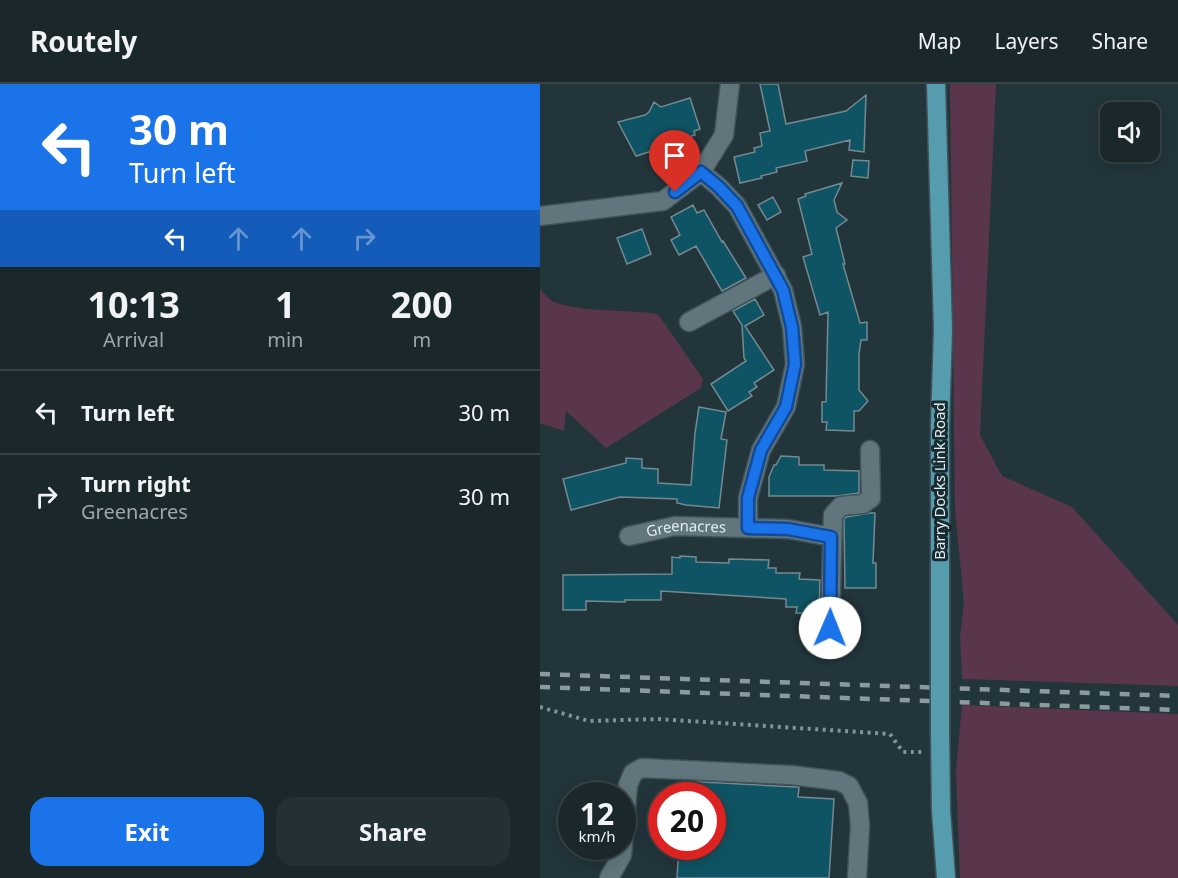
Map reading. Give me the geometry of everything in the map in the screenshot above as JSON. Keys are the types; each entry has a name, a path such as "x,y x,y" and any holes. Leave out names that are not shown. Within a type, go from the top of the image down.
{"main road":[{"name":"Barry Docks Link Road","path":"936,84 943,330 940,424 940,732 946,878"}],"street":[{"path":"540,216 663,201 701,172 724,135 730,84"},
{"name":"Greenacres","path":"629,536 675,526 748,528 748,498 761,450 786,407 795,364 792,327 783,290 776,275 737,206 701,172"},
{"path":"689,322 776,275"},
{"path":"830,628 833,515 841,506 863,504 871,498 870,450"},
{"path":"748,528 788,529 831,537"},
{"path":"611,877 622,855 628,785 633,773 642,768 791,775 839,781 849,786 858,803 860,826 856,878"}],"path":[{"path":"540,708 589,721 658,719 890,735 903,752 941,752"}],"shaded area":[{"path":"950,84 996,84 980,435 1002,476 1072,507 1178,625 1178,686 962,679 960,636 964,603 955,511"},
{"path":"540,289 552,301 578,308 658,314 703,379 701,388 606,448 566,411 564,431 540,423"},
{"path":"962,705 1178,714 1178,878 960,878 956,770"}],"building":[{"path":"760,84 778,84 786,124 846,111 866,95 864,152 849,150 850,140 805,151 807,161 776,168 777,172 740,183 734,157 755,152 754,148 762,146 760,133 770,131"},
{"path":"690,98 700,129 694,131 695,135 636,156 618,122 645,115 654,102 661,107"},
{"path":"853,160 869,161 868,178 851,176"},
{"path":"842,183 834,200 837,212 847,220 836,228 845,264 843,264 860,323 867,322 867,340 861,340 859,354 859,390 868,401 859,411 854,411 854,431 826,430 827,422 822,422 822,402 826,402 828,312 820,315 803,257 812,254 798,199 806,196 805,194"},
{"path":"773,197 781,212 767,220 758,205"},
{"path":"693,205 697,213 704,210 746,278 722,291 696,246 679,255 671,240 680,235 671,217"},
{"path":"642,229 651,254 627,264 617,238"},
{"path":"755,299 764,315 745,326 774,370 754,383 757,387 749,392 752,396 728,411 711,384 746,361 742,325 733,311"},
{"path":"699,407 726,412 721,439 727,440 719,508 686,505 677,503 677,499 620,497 571,510 563,479 626,463 626,458 642,459 642,468 658,469 658,483 691,485"},
{"path":"781,456 799,457 799,465 824,465 824,470 859,471 859,493 837,496 769,496 769,477"},
{"path":"875,513 873,563 876,563 876,588 845,588 844,519"},
{"path":"680,556 696,557 696,562 729,563 729,559 769,560 768,568 776,568 776,573 800,573 799,579 820,580 819,614 796,613 797,607 786,607 786,599 661,591 661,600 586,601 586,610 563,610 563,575 672,574 672,557 680,558"},
{"path":"726,783 799,787 798,797 834,799 829,878 677,878 678,860 726,860"}],"railway":[{"path":"540,674 1178,696"},
{"path":"540,687 1178,710"}],"route":[{"path":"675,192 701,172 719,187 737,206 783,290 792,327 795,364 786,407 761,450 748,498 748,528 788,529 831,537 830,628"}]}
